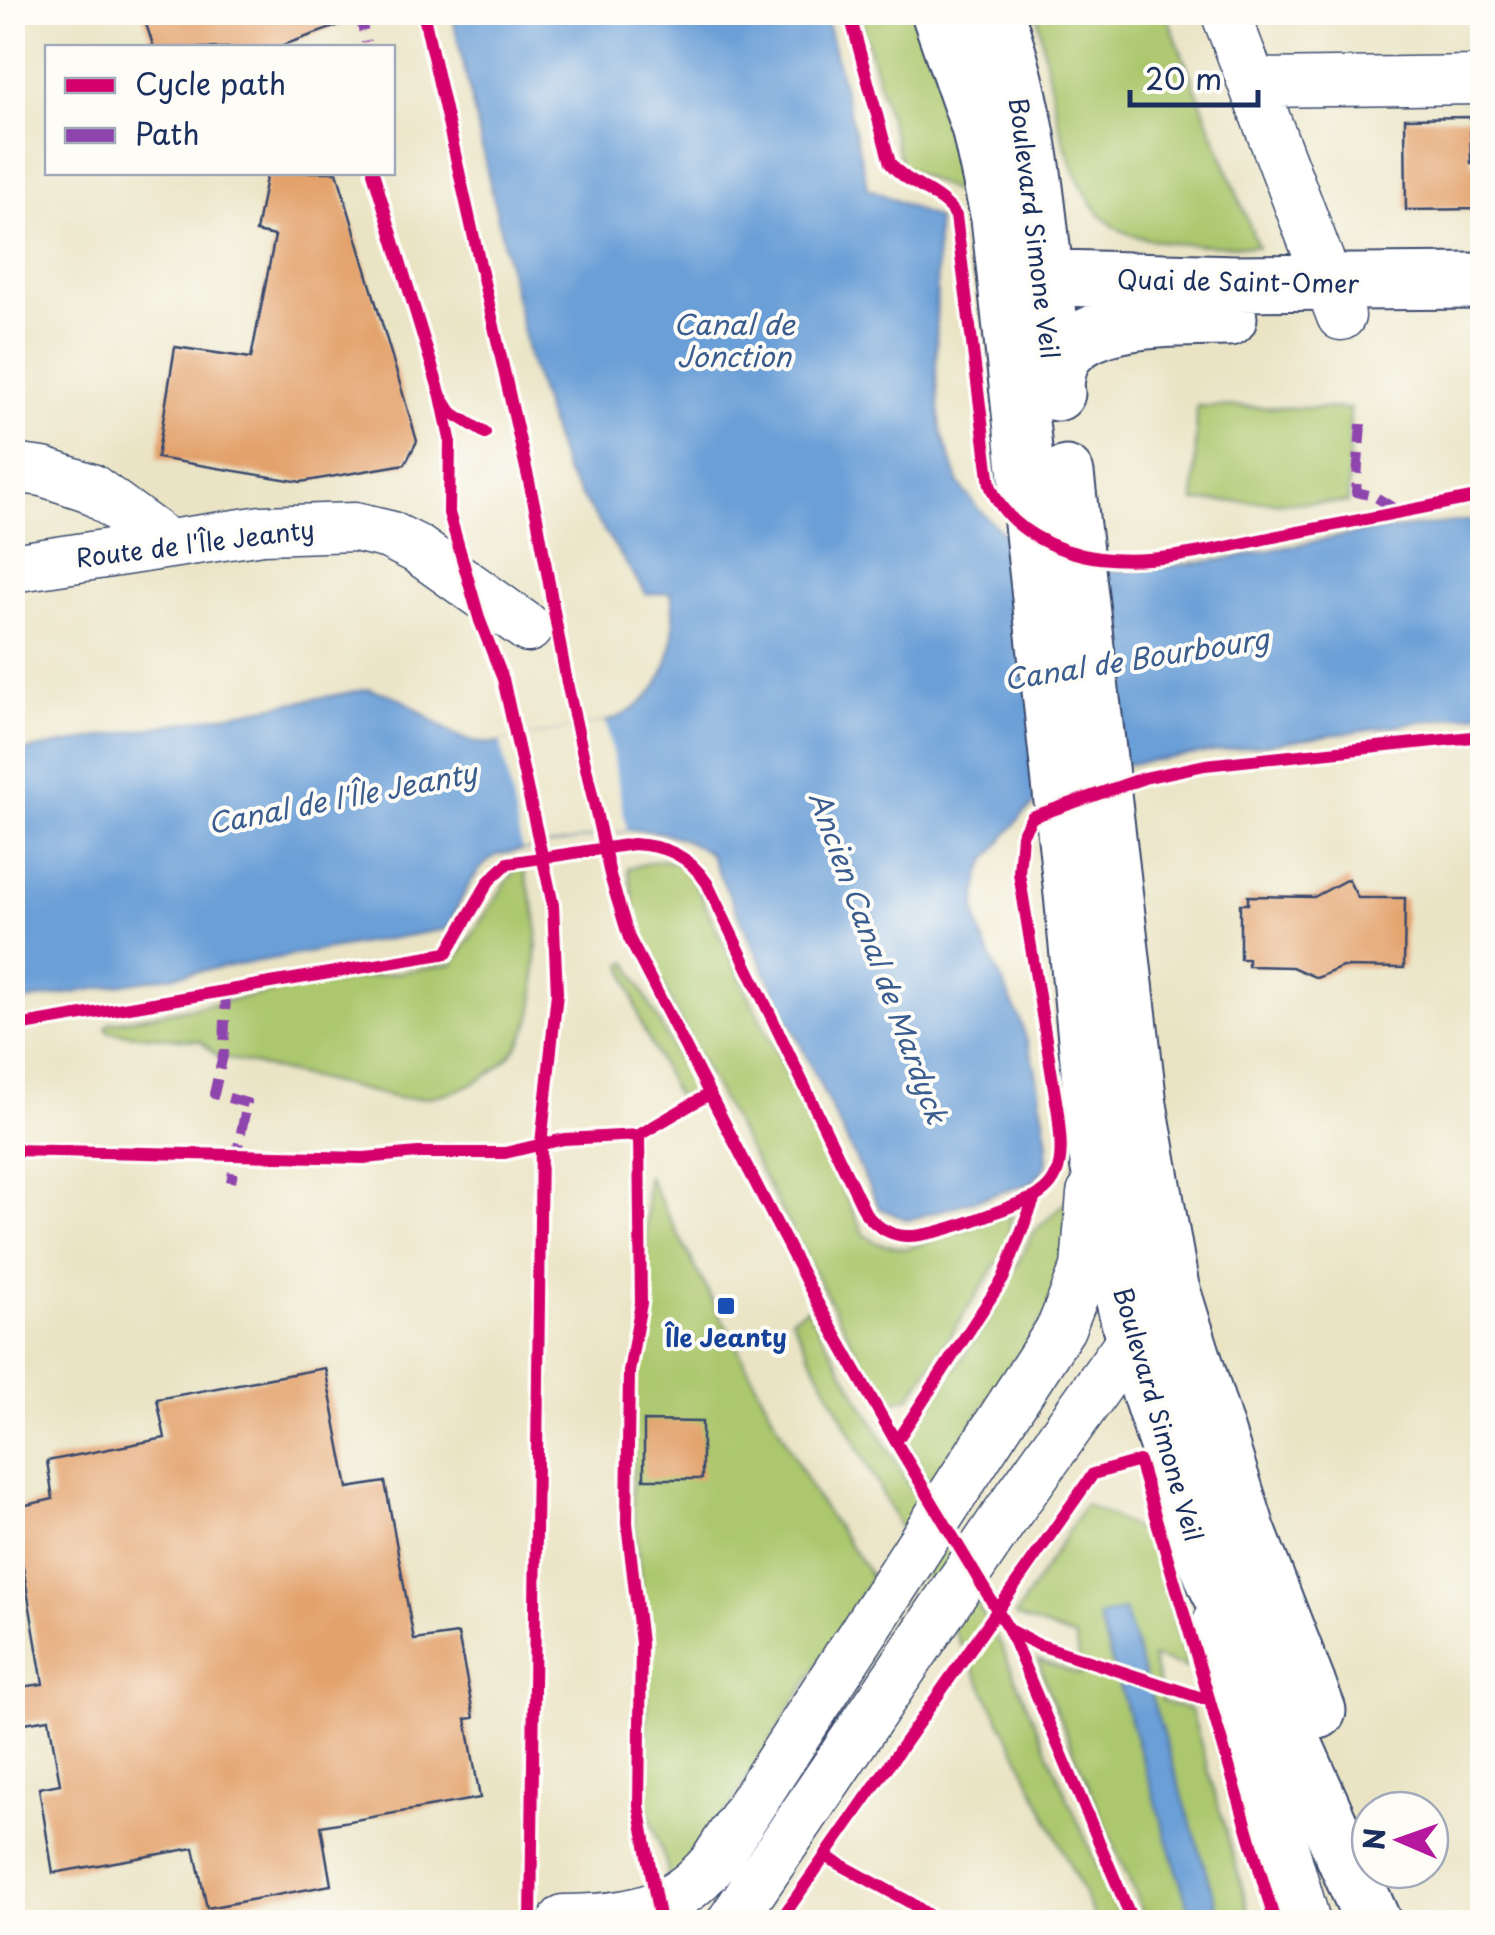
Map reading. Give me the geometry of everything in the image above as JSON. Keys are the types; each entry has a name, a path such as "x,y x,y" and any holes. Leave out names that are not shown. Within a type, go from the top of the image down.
{"main road":[{"name":"Boulevard Simone Veil","path":"939,12 968,88 1027,294"},
{"name":"Boulevard Simone Veil","path":"995,12 1026,124 1027,294 1093,892 1139,1105 1166,1262 1221,1452 1293,1652 1352,1790"},
{"name":"Quai de Saint-Omer","path":"1027,294 1091,277 1482,314"},
{"name":"Quai de Saint-Omer","path":"1037,383 1086,337 1108,329 1482,281"},
{"name":"Boulevard Simone Veil","path":"1093,892 1093,1116 1108,1228 1133,1338 1193,1525"},
{"path":"1193,1525 1215,1582 1278,1707 1373,1922"},
{"path":"1395,1890 1409,1922"}],"street":[{"path":"1225,12 1334,300"},
{"path":"1252,83 1482,80"},
{"path":"12,468 57,476 91,488 168,544"},
{"name":"Route de l'Île Jeanty","path":"12,568 288,527 355,528 417,548 528,628"},
{"path":"563,1921 618,1917 645,1910 670,1900 698,1881 714,1862 1048,1348 1080,1286 1088,1248 1093,1116"},
{"path":"732,1922 1006,1515 1133,1338 1161,1292 1166,1262"},
{"name":"Boulevard Simone Veil","path":"1193,1525 1306,1922"}],"green space":[{"path":"859,13 915,13 941,80 963,196 902,166"},
{"path":"1037,13 1166,13 1258,247 1192,245 1142,238 1106,219 1088,197 1063,137"},
{"path":"1197,406 1350,409 1348,503 1194,501"},
{"path":"661,860 677,863 692,878 864,1234 877,1243 906,1249 1012,1214 1007,1248 911,1396 891,1403 883,1400 687,1035 639,934 628,868"},
{"path":"522,865 537,923 533,1009 515,1050 482,1078 462,1088 419,1098 397,1098 218,1056 200,1041 109,1032 106,1028 110,1023 289,989 453,964"},
{"path":"628,962 694,1090 677,1098 642,1026 623,964"},
{"path":"647,1175 815,1496 872,1577 701,1854 668,1880 667,1866 644,1800 648,1649 632,1502 633,1384 645,1322"},
{"path":"1066,1201 1068,1244 1051,1308 931,1485 907,1440 990,1317 1033,1233"},
{"path":"807,1308 1000,1643 1122,1922 1097,1922 1018,1755 791,1318"},
{"path":"1085,1504 1153,1537 1187,1668 1152,1657 1163,1702 1191,1710 1252,1922 1222,1922 1124,1611 1098,1618 1193,1922 1147,1922 1049,1693 1038,1660 1081,1675 1075,1638 1015,1616"}],"water":[{"path":"452,13 825,13 868,188 937,219 936,375 941,431 959,484 1009,539 1097,570 1130,571 1220,560 1354,534 1482,519 1482,713 1122,765 1036,803 986,861 975,911 982,938 1020,1020 1035,1066 1048,1142 1046,1166 1032,1183 908,1220 879,1208 709,853 660,832 627,830 497,855 473,878 446,929 13,1003 13,753 369,689 395,696 460,737 498,743 606,722 643,702 664,671 673,633 671,592 647,595 565,472 529,359"},
{"path":"1124,1610 1222,1922 1193,1922 1098,1617"}],"pier":[{"path":"606,722 627,830 522,850 501,742"}],"building":[{"path":"142,12 359,12 360,18 284,45 153,45"},
{"path":"1470,117 1471,163 1482,163 1482,209 1406,210 1405,118"},
{"path":"266,175 338,175 417,441 405,464 301,482 157,458 175,347 251,358 275,236 256,232"},
{"path":"1348,879 1358,898 1405,898 1404,968 1342,967 1317,978 1292,967 1248,966 1248,959 1240,959 1240,904 1248,904 1248,896 1314,897"},
{"path":"325,1368 348,1488 385,1482 414,1640 458,1634 474,1718 466,1719 480,1798 321,1826 331,1885 207,1908 194,1848 53,1873 39,1788 60,1784 49,1719 12,1725 12,1688 43,1684 13,1508 53,1499 47,1461 165,1438 157,1399"},
{"path":"644,1421 702,1422 702,1479 644,1479"}],"marked path":[{"path":"359,12 366,42"},
{"path":"1361,424 1356,492 1374,496 1400,512"},
{"path":"226,990 224,1051 214,1094 247,1103 231,1182"},
{"path":"1348,1913 1351,1922"}],"cycle path":[{"path":"423,12 537,517 567,683 611,879 629,938 817,1302 1009,1630 1133,1922"},
{"path":"849,12 890,163 956,216 990,485 1020,526 1050,544 1083,555 1121,560 1165,558 1482,496"},
{"path":"374,175 441,396 451,412 485,433"},
{"path":"441,396 450,439 449,513 480,621 503,679 553,905 557,993 541,1144 531,1922"},
{"path":"12,1027 447,953 489,881 508,863 633,844 656,847 684,859 707,883 866,1214 894,1234 919,1235 1035,1197 1046,1190 1058,1171 1058,1113 1019,873 1022,835 1032,817 1144,778 1205,765 1482,736"},
{"path":"12,1150 364,1158 418,1153 505,1153 564,1139 639,1135 709,1094"},
{"path":"639,1135 641,1303 629,1372 627,1523 641,1643 639,1806 660,1922"},
{"path":"896,1442 1003,1279 1035,1197"},
{"path":"779,1922 1093,1474 1139,1461 1275,1922"},
{"path":"1009,1630 1037,1644 1208,1700"},
{"path":"825,1856 938,1922"}],"place":[{"name":"Île Jeanty","path":"726,1306"}],"water label":[{"name":"Canal de Jonction","path":"734,339"},
{"name":"Canal de Bourbourg","path":"1136,658"},
{"name":"Canal de l'Île Jeanty","path":"342,797"},
{"name":"Ancien Canal de Mardyck","path":"879,957"}]}
